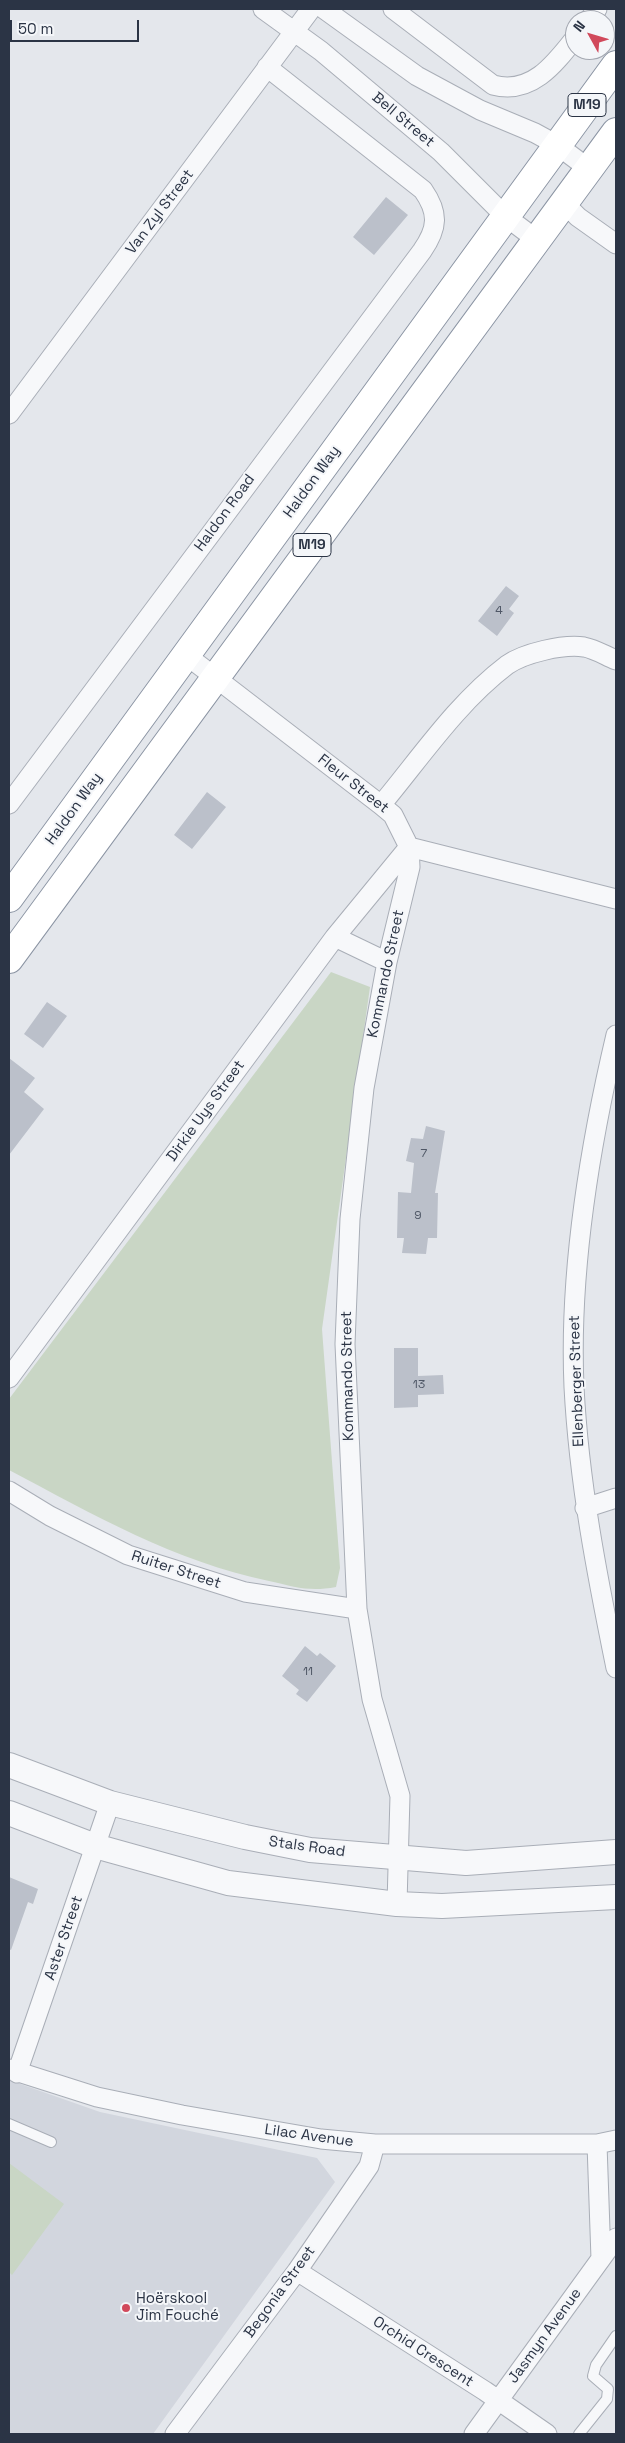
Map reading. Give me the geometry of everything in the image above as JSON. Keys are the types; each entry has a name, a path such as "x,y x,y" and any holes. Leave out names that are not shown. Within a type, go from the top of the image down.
{"highway":[{"name":"Haldon Way","path":"16,889 616,65"},
{"name":"M19","path":"9,959 616,132"},
{"path":"425,326 456,350"},
{"path":"287,516 317,538"},
{"path":"16,889 52,900"}],"street":[{"name":"Bell Street","path":"263,9 321,51 441,152 505,216 537,240"},
{"name":"Van Zyl Street","path":"9,414 311,9"},
{"path":"324,9 418,76 480,110 536,133 557,145 589,169"},
{"path":"393,9 493,85 505,88 516,87 542,76 565,50"},
{"name":"Haldon Road","path":"9,803 431,238 434,220 433,204 412,179 267,67"},
{"path":"564,203 578,217 616,244"},
{"path":"381,805 464,704 508,664 532,654 556,648 585,647 616,660"},
{"name":"Fleur Street","path":"186,655 393,815 409,847"},
{"path":"409,847 616,899"},
{"name":"Dirkie Uys Street","path":"9,1378 334,937 409,847"},
{"name":"Kommando Street","path":"397,1904 400,1796 372,1699 357,1609 345,1344 350,1219 364,1088 387,962 410,867 409,847"},
{"path":"334,937 387,962"},
{"name":"Ellenberger Street","path":"616,1035 597,1114 574,1313 574,1387 585,1508 616,1668"},
{"name":"Ruiter Street","path":"9,1491 50,1516 128,1556 245,1592 357,1609"},
{"path":"585,1508 616,1498"},
{"name":"Stals Road","path":"9,1765 110,1803 245,1837 310,1850 466,1863 616,1852"},
{"name":"Aster Street","path":"13,2071 110,1803"},
{"path":"9,1813 95,1846 228,1883 397,1904 442,1906 616,1897"},
{"name":"Lilac Avenue","path":"13,2071 97,2097 182,2115 321,2139 375,2144 597,2144 616,2140"},
{"name":"Begonia Street","path":"176,2434 298,2271 369,2166 375,2144"},
{"path":"597,2144 602,2259"},
{"name":"Jasmyn Avenue","path":"474,2434 616,2238"},
{"name":"Orchid Crescent","path":"298,2271 547,2434"}],"lane":[{"path":"9,2124 51,2142"},
{"path":"579,2434 607,2399 608,2389 593,2376 596,2365 616,2336"}],"shaded area":[{"name":"Hoërskool Jim Fouché","path":"9,2080 100,2112 317,2158 335,2182 153,2434 9,2434"}],"green space":[{"path":"331,972 370,987 322,1329 340,1568 336,1587 310,1589 235,1573 168,1549 135,1535 9,1470 9,1399"},
{"path":"9,2163 64,2204 12,2275 9,2272"}],"building":[{"path":"386,197 408,215 374,255 353,237"},
{"path":"506,586 519,596 509,609 514,613 497,636 478,621"},
{"path":"207,792 226,807 192,849 174,835"},
{"path":"47,1002 67,1016 43,1048 24,1034"},
{"path":"9,1058 35,1078 24,1092 44,1109 9,1155"},
{"path":"426,1126 445,1131 435,1193 438,1193 437,1238 428,1238 426,1254 402,1253 404,1238 397,1238 398,1192 411,1193 414,1163 406,1161 411,1138 423,1139"},
{"path":"394,1348 418,1348 418,1376 443,1375 444,1394 418,1395 418,1407 394,1408"},
{"path":"305,1646 317,1656 320,1653 336,1666 307,1702 296,1694 299,1690 282,1676"},
{"path":"9,1877 38,1889 33,1904 28,1902 11,1950 9,1949"}],"place":[{"name":"Hoërskool Jim Fouché","path":"126,2308"}]}
